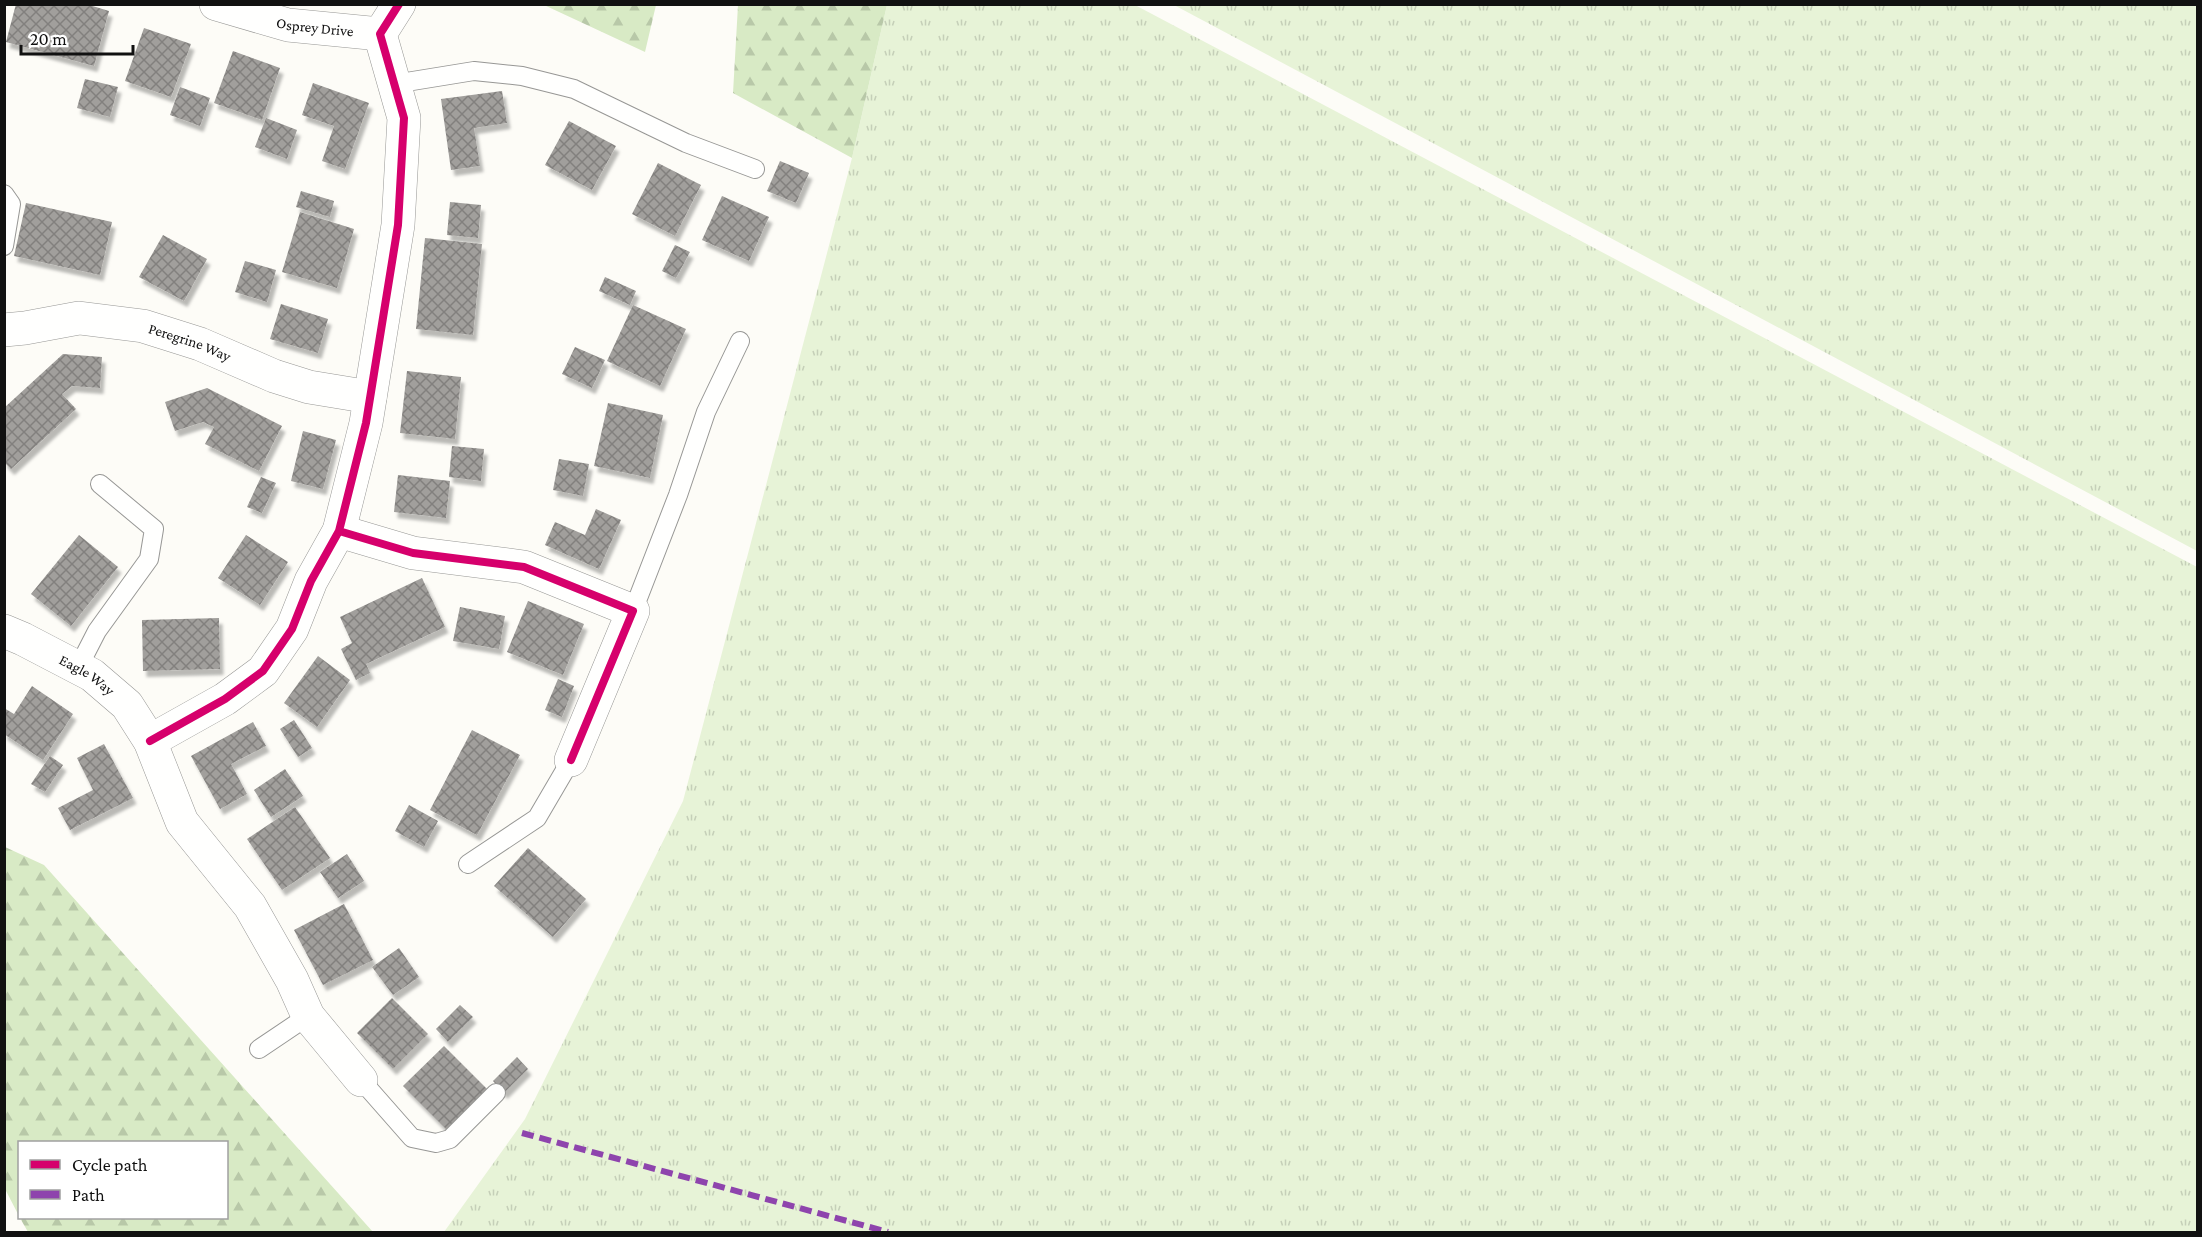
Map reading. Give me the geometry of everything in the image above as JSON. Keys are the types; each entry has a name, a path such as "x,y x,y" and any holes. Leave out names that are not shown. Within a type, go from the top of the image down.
{"street":[{"name":"Osprey Drive","path":"216,4 288,25 380,34"},
{"path":"150,741 225,699 263,671 292,629 310,581 339,531 366,423 398,225 404,118 380,34 399,4"},
{"name":"Peregrine Way","path":"4,330 79,318 142,326 200,344 274,376 309,387 370,397"},
{"path":"339,531 413,553 524,567 633,611 571,759"},
{"name":"Eagle Way","path":"4,631 92,675 127,705 150,741 182,822 250,906 292,980 308,1016 361,1080"}],"lane":[{"path":"394,84 474,71 522,76 574,89 686,143 755,169"},
{"path":"4,194 11,204 4,246"},
{"path":"633,611 678,495 706,412 740,342"},
{"path":"78,668 97,631 149,559 154,529 100,484"},
{"path":"468,864 537,818 571,759"},
{"path":"259,1048 308,1016"},
{"path":"361,1080 412,1138 436,1143 450,1139 496,1093"}],"green space":[{"path":"544,5 656,5 645,52"},
{"path":"738,5 887,5 852,158 733,93"},
{"path":"887,5 1135,5 2197,567 2197,1232 444,1232 525,1119 683,801 852,158"},
{"path":"1174,5 2197,5 2197,551"},
{"path":"5,847 44,865 373,1232 28,1232 21,1219 228,1219 228,1141 18,1141 18,1214 4,1187"}],"building":[{"path":"16,4 86,4 109,11 94,66 6,42"},
{"path":"144,28 191,44 171,97 125,81"},
{"path":"233,51 280,68 262,120 214,103"},
{"path":"85,79 118,87 110,117 77,108"},
{"path":"313,83 369,103 345,169 322,161 334,126 302,115"},
{"path":"180,87 210,98 200,126 170,115"},
{"path":"502,91 507,123 474,128 480,166 451,170 441,99"},
{"path":"266,118 297,130 287,159 255,147"},
{"path":"569,121 616,146 592,190 545,165"},
{"path":"780,161 809,173 796,203 767,191"},
{"path":"658,163 701,185 675,236 632,214"},
{"path":"301,191 334,201 330,217 296,207"},
{"path":"722,196 769,217 749,261 702,240"},
{"path":"450,202 481,205 478,238 447,235"},
{"path":"26,203 112,222 100,275 14,256"},
{"path":"300,212 354,229 337,288 282,272"},
{"path":"163,235 207,259 184,301 139,277"},
{"path":"425,238 482,244 473,335 416,329"},
{"path":"675,245 690,252 676,278 662,271"},
{"path":"245,261 276,270 267,302 235,292"},
{"path":"605,277 636,291 630,305 599,291"},
{"path":"281,304 328,319 318,353 270,339"},
{"path":"633,305 686,329 660,386 607,361"},
{"path":"575,347 605,360 592,388 562,374"},
{"path":"63,354 102,357 100,388 72,386 62,394 76,409 11,469 4,462 4,408"},
{"path":"407,371 461,377 455,439 400,433"},
{"path":"207,388 282,426 259,471 205,444 214,427 203,422 175,431 165,402"},
{"path":"608,403 663,415 650,478 594,466"},
{"path":"303,431 336,440 323,489 291,481"},
{"path":"452,446 484,449 481,481 449,477"},
{"path":"559,459 589,464 583,496 553,490"},
{"path":"398,475 450,481 446,518 394,512"},
{"path":"261,477 276,483 262,513 247,507"},
{"path":"596,509 621,520 599,569 545,545 555,522 585,535"},
{"path":"79,535 118,567 71,626 31,594"},
{"path":"246,535 288,562 260,605 218,578"},
{"path":"422,578 445,627 366,664 370,673 356,680 341,649 352,643 340,617"},
{"path":"528,601 584,624 563,675 507,652"},
{"path":"460,607 505,616 499,649 453,641"},
{"path":"219,618 220,669 143,671 142,620"},
{"path":"318,656 350,680 317,727 284,703"},
{"path":"558,679 574,686 562,717 545,710"},
{"path":"32,686 73,714 43,760 4,734 4,708 14,714"},
{"path":"294,720 312,748 298,757 280,729"},
{"path":"253,722 266,746 231,764 247,794 220,809 191,756"},
{"path":"472,730 520,755 477,835 430,810"},
{"path":"104,744 133,798 70,830 58,808 93,790 77,758"},
{"path":"50,756 63,765 45,792 31,784"},
{"path":"285,769 303,796 271,817 254,790"},
{"path":"409,805 438,821 424,847 395,831"},
{"path":"295,807 330,858 282,890 247,839"},
{"path":"528,848 586,899 553,937 494,886"},
{"path":"347,854 364,881 338,898 320,872"},
{"path":"344,904 373,960 323,985 294,930"},
{"path":"399,948 419,977 393,995 372,967"},
{"path":"392,998 428,1034 393,1069 357,1033"},
{"path":"460,1005 473,1017 448,1042 436,1029"},
{"path":"444,1046 487,1089 447,1130 403,1086"},
{"path":"517,1057 528,1069 504,1093 493,1081"}],"marked path":[{"path":"522,1133 888,1232"}],"cycle path":[{"path":"150,741 225,699 263,671 292,629 311,581 339,531 366,423 398,225 404,118 380,34 399,4"},
{"path":"339,531 413,553 524,567 633,611 571,760"}]}
